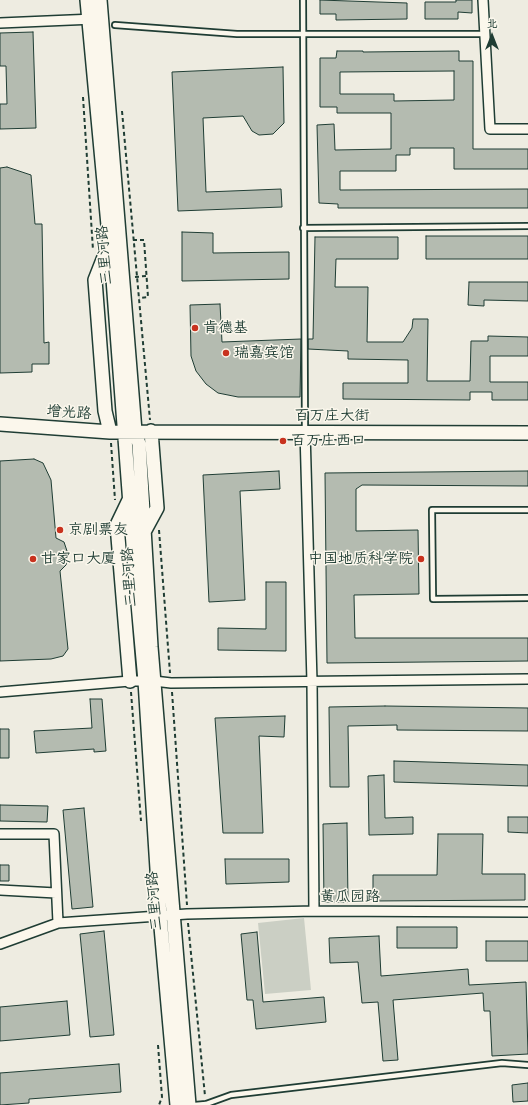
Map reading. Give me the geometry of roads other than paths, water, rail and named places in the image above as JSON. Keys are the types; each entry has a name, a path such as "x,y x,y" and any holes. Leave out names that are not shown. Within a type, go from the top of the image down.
{"main road":[{"name":"三里河路","path":"87,0 129,431 129,500 149,681 167,916 174,1101"},
{"name":"三里河路","path":"100,0 89,19 129,431 138,444 144,532 149,681"},
{"name":"三里河路","path":"110,244 95,280 105,411 110,432"},
{"name":"增光路","path":"0,424 110,432 129,431"},
{"name":"百万庄大街","path":"129,431 528,432"},
{"path":"144,532 157,508 151,431"},
{"name":"三里河路","path":"129,500 117,525 130,681"},
{"name":"三里河路","path":"167,916 189,1105"}],"street":[{"path":"483,0 490,129 528,129"},
{"path":"0,23 89,19"},
{"path":"305,431 312,682 314,911"},
{"path":"0,692 130,681 171,683 528,679"},
{"path":"0,834 54,834 58,923"},
{"path":"0,890 56,893"},
{"name":"黄瓜园路","path":"0,944 58,923 187,914 314,911 528,912"}],"lane":[{"path":"303,0 305,431"},
{"path":"115,25 237,34 485,34"},
{"path":"303,228 528,226"},
{"path":"528,510 432,510 433,599 528,598"},
{"path":"196,1105 206,1104 231,1095 502,1063 528,1065"}],"place":[{"name":"肯德基","path":"195,328"},
{"name":"瑞嘉宾馆","path":"226,353"},
{"name":"百万庄西口","path":"283,441"},
{"name":"京剧票友","path":"60,530"},
{"name":"甘家口大厦","path":"33,559"},
{"name":"中国地质科学院","path":"421,559"}]}
